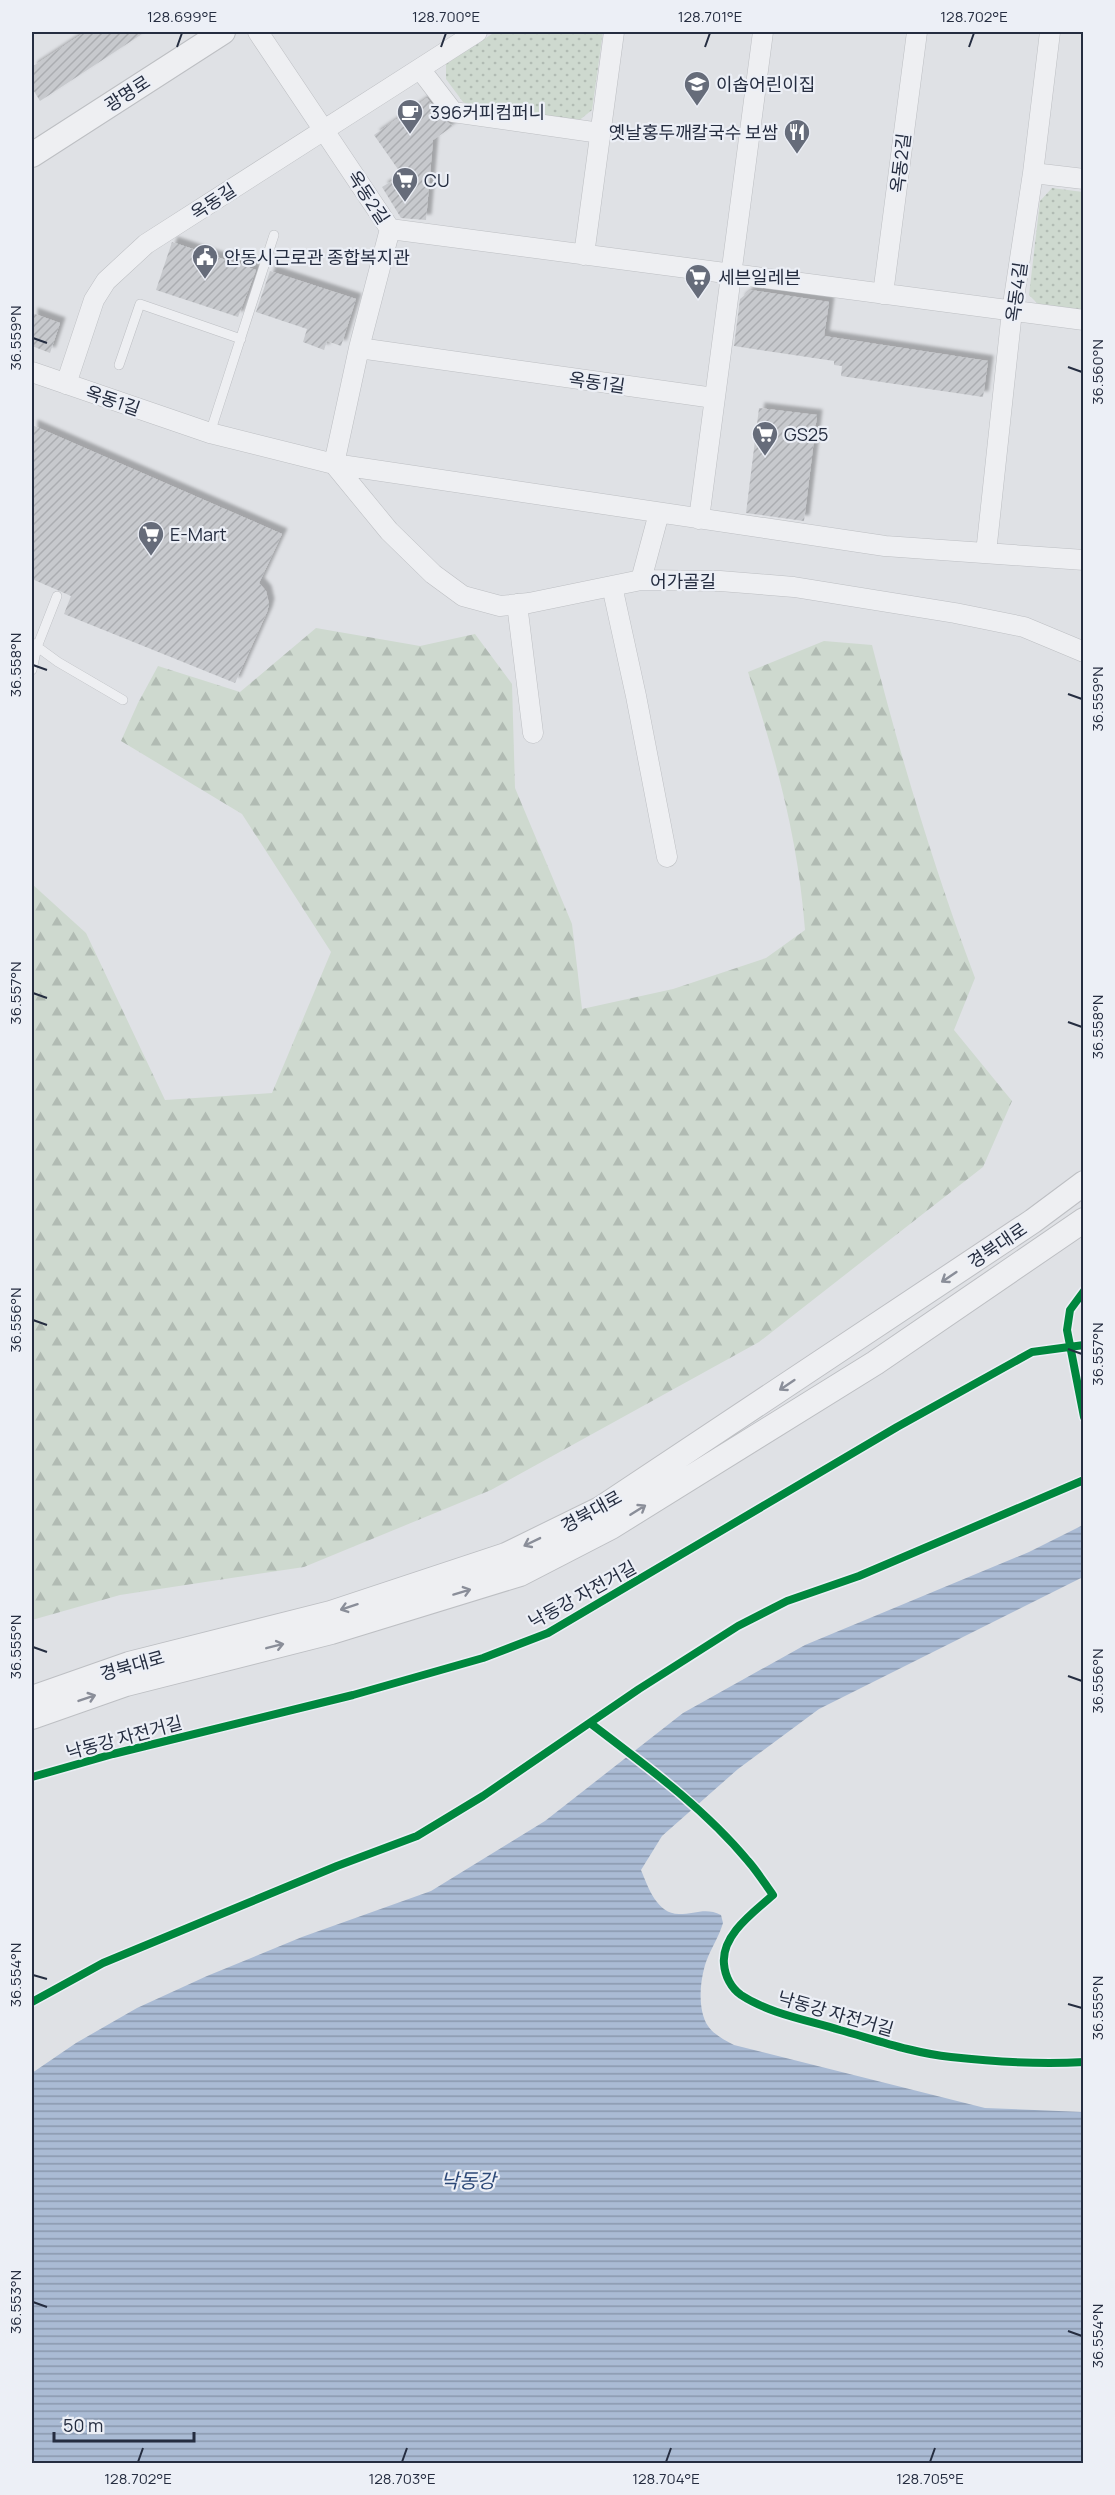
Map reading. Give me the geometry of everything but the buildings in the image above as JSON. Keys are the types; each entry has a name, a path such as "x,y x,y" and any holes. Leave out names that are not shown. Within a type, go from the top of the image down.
{"street":[{"name":"광명로","path":"32,155 223,32"},
{"name":"옥동2길","path":"258,32 390,229 1083,320"},
{"name":"옥동길","path":"66,384 94,300 106,281 146,244 477,32"},
{"path":"584,255 614,32"},
{"path":"699,519 763,32"},
{"name":"옥동2길","path":"883,294 917,32"},
{"name":"옥동4길","path":"986,553 1012,311 1033,173 1050,32"},
{"path":"420,69 453,112 600,133"},
{"path":"1033,173 1083,179"},
{"path":"334,464 359,348 390,229"},
{"name":"옥동1길","path":"359,348 714,398"},
{"name":"옥동1길","path":"32,372 210,433 334,464 885,546 1083,560"},
{"name":"어가골길","path":"334,464 389,531 433,574 463,596 500,606 641,580 720,580 794,587 1024,627 1083,652"},
{"path":"641,580 659,513"},
{"path":"612,586 667,857"},
{"path":"517,604 533,733"},
{"name":"경북대로","path":"32,1698 129,1664 332,1613 506,1555 589,1514 1033,1221 1083,1183"},
{"name":"경북대로","path":"32,1717 126,1684 331,1632 520,1574 611,1527 865,1369 1083,1220"}],"lane":[{"path":"210,433 274,235"},
{"path":"119,365 140,304 241,339"},
{"path":"32,670 34,645 57,596"},
{"path":"34,645 58,662 123,699"}],"green space":[{"path":"495,32 603,32 592,110 577,122 475,108 463,102 446,79 446,64"},
{"path":"1052,188 1083,192 1083,313 1041,307 1029,295 1040,201"},
{"path":"316,628 420,646 475,634 512,684 515,788 572,924 582,1009 673,989 766,958 805,930 797,863 784,799 748,672 824,641 872,645 919,813 975,978 954,1030 1012,1101 983,1167 759,1342 491,1490 304,1567 120,1595 32,1620 32,884 86,933 165,1100 272,1093 331,952 242,814 121,741 158,666 240,692"}],"water":[{"name":"낙동강","path":"1083,1525 1083,1577 819,1709 738,1769 662,1836 641,1870 654,1898 665,1910 679,1914 705,1911 721,1915 723,1923 704,1969 701,2003 710,2029 734,2045 985,2108 1083,2112 1083,2463 32,2463 32,2073 76,2043 137,2008 207,1976 302,1937 431,1891 545,1821 683,1713 805,1645 1029,1552"}],"cycle path":[{"path":"1084,1291 1070,1310 1067,1330 1084,1417"},
{"name":"낙동강 자전거길","path":"32,1777 113,1754 353,1695 483,1658 548,1633 897,1427 1032,1352 1084,1345"},
{"path":"32,2002 103,1963 337,1866 417,1836 483,1796 639,1689 738,1626 787,1601 859,1576 1084,1480"},
{"name":"낙동강 자전거길","path":"590,1723 693,1805 731,1842 773,1895 740,1925 724,1953 727,1977 734,1989 741,1995 752,2002 789,2016 923,2052 1001,2062 1084,2062"}],"place":[{"name":"이솝어린이집","path":"697,107"},
{"name":"396커피컴퍼니","path":"410,135"},
{"name":"옛날홍두깨칼국수 보쌈","path":"797,155"},
{"name":"CU","path":"405,203"},
{"name":"안동시근로관 종합복지관","path":"205,280"},
{"name":"세븐일레븐","path":"698,300"},
{"name":"GS25","path":"765,457"},
{"name":"E-Mart","path":"151,557"}]}
